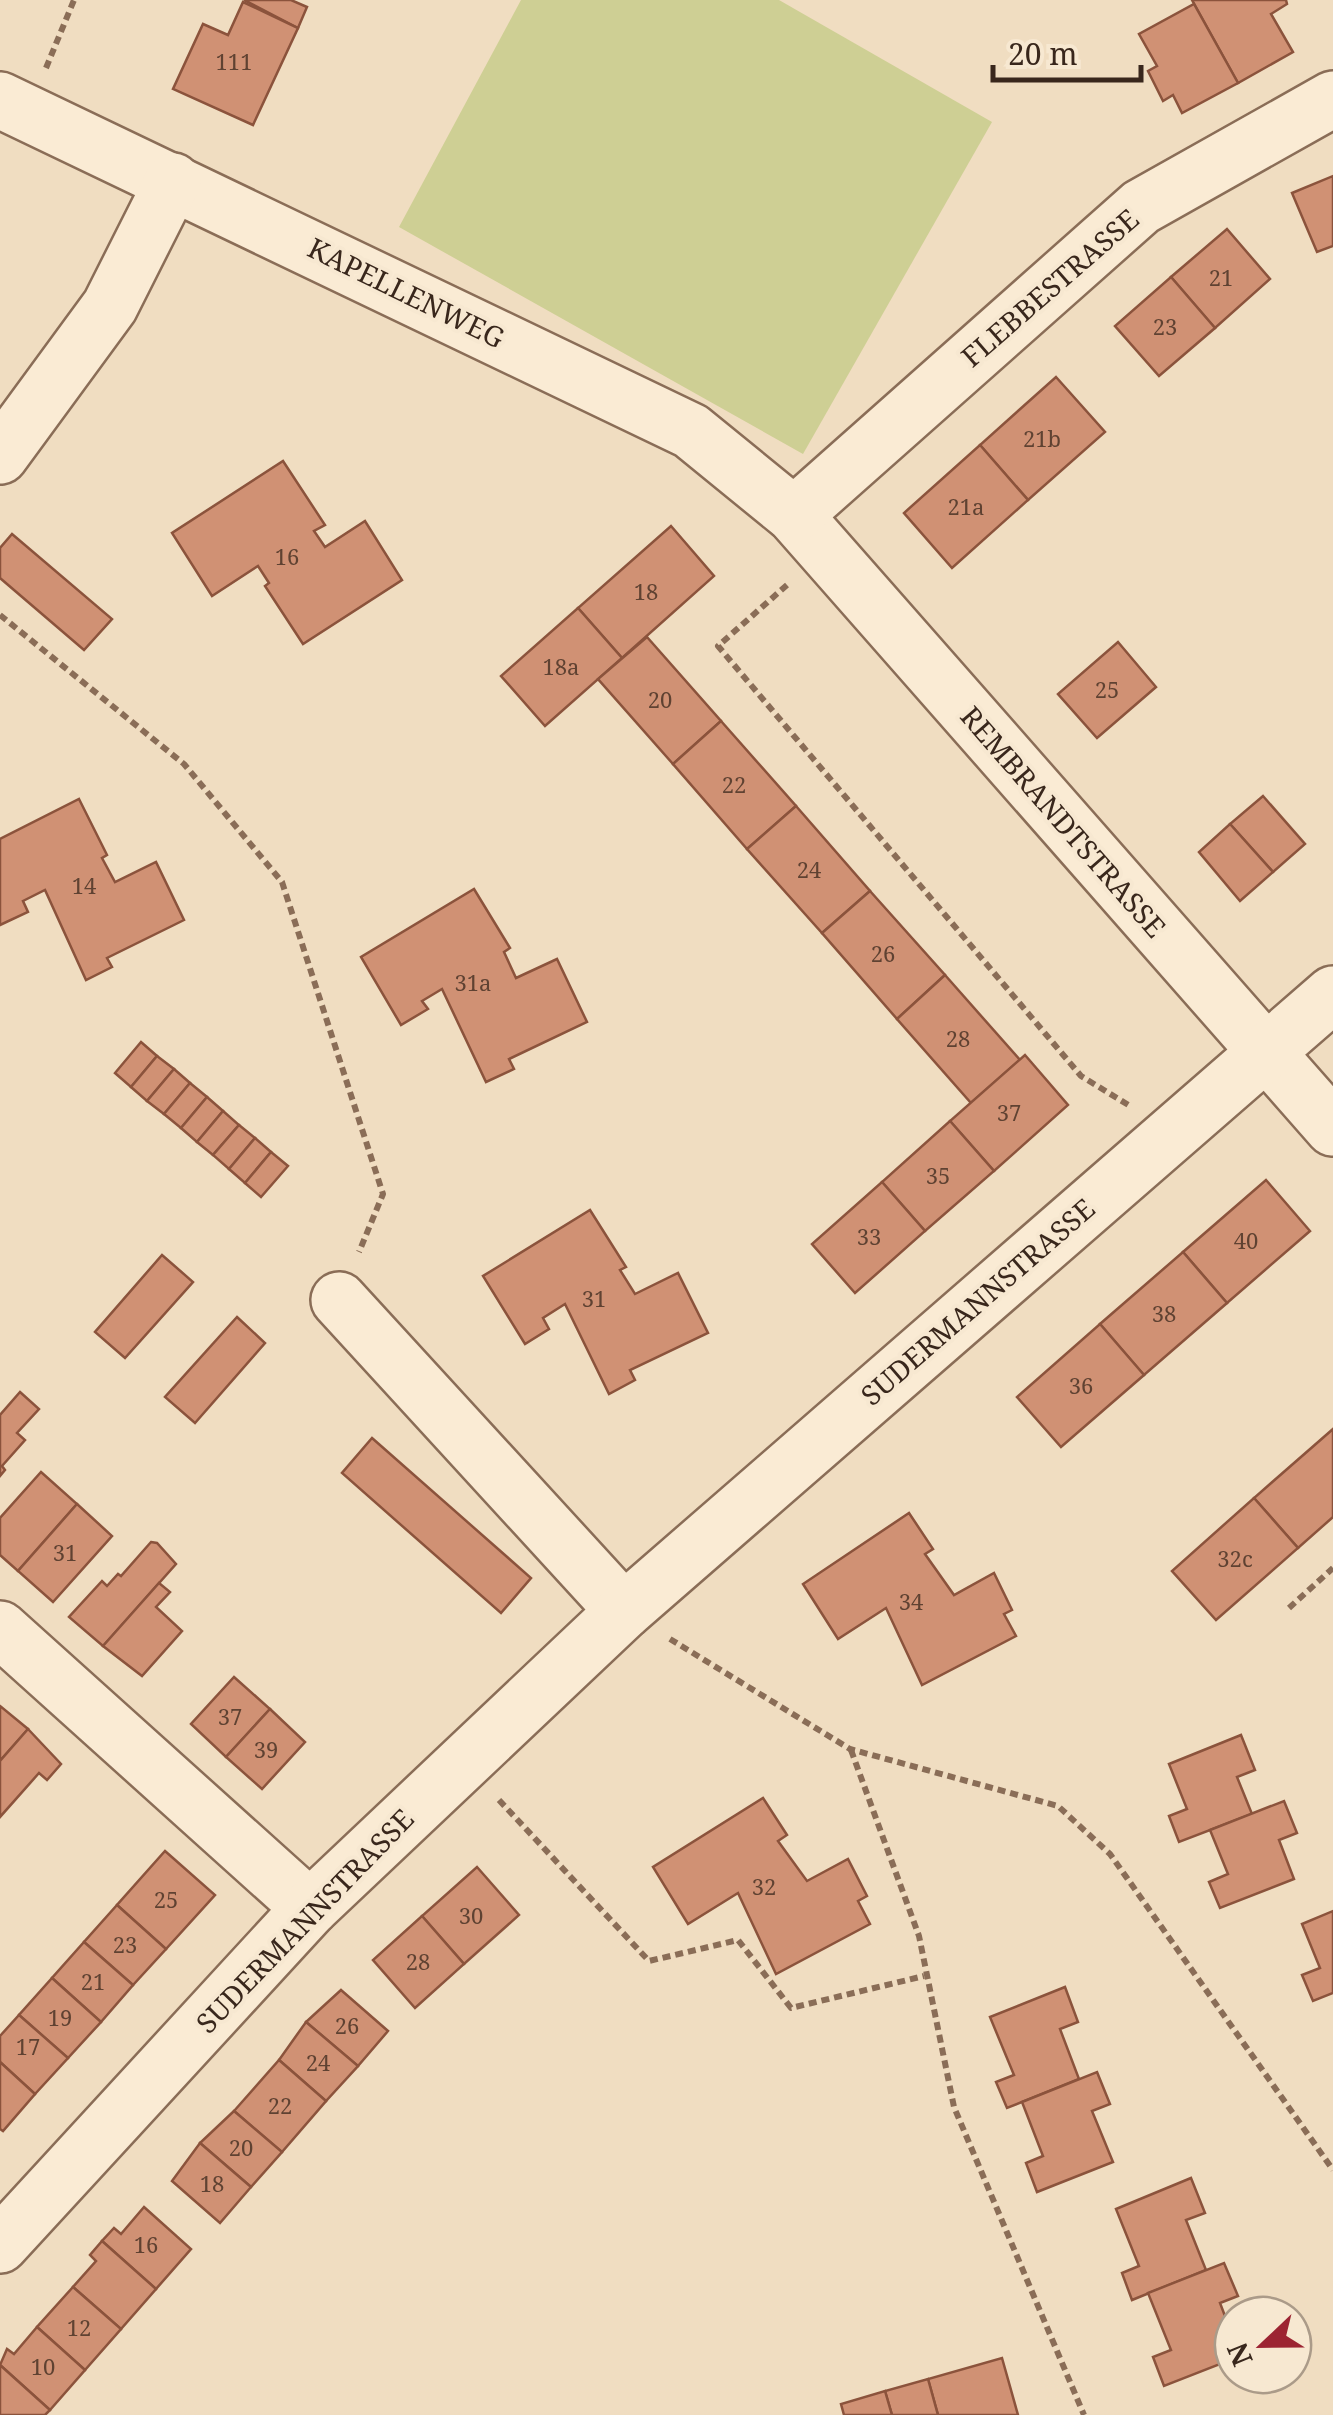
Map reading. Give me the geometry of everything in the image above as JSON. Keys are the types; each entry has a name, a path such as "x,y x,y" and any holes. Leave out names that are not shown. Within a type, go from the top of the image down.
{"street":[{"name":"FLEBBESTRASSE","path":"810,533 1141,207 1333,99"},
{"name":"KAPELLENWEG","path":"13,107 691,431 810,533"},
{"path":"0,456 110,306 173,181"},
{"name":"REMBRANDTSTRASSE","path":"810,533 1333,1128"},
{"name":"SUDERMANNSTRASSE","path":"0,2245 310,1908 624,1611 1333,994"},
{"path":"340,1300 624,1611"},
{"path":"0,1629 310,1908"}],"path":[{"path":"13,107 74,0"},
{"path":"810,533 718,646 1081,1076 1173,1133"},
{"path":"0,615 184,764 282,882 382,1194 340,1300"},
{"path":"1289,1608 1333,1568"},
{"path":"624,1611 850,1749 1058,1806 1110,1854 1333,2170"},
{"path":"850,1749 919,1936 924,1976 954,2107 1084,2415"},
{"path":"464,1762 650,1961 738,1940 791,2008 924,1976"}],"green space":[{"path":"521,0 779,0 992,122 803,454 399,227"}],"building":[{"path":"244,0 291,0 307,7 298,28"},
{"path":"1192,0 1286,0 1287,4 1271,14 1293,52 1238,83"},
{"path":"243,2 298,28 253,125 173,89 203,24 228,35"},
{"path":"1194,4 1238,83 1182,113 1173,95 1163,101 1148,71 1157,66 1139,34"},
{"path":"1333,176 1333,246 1317,252 1292,193"},
{"path":"1227,229 1270,279 1215,328 1171,277"},
{"path":"1171,277 1215,328 1159,376 1115,326"},
{"path":"1056,377 1105,432 1028,500 980,445"},
{"path":"980,445 1028,500 952,568 904,513"},
{"path":"283,461 325,525 314,531 325,547 365,521 402,580 303,644 265,586 269,583 258,566 212,596 172,533"},
{"path":"671,526 714,576 622,658 578,608"},
{"path":"12,534 112,619 84,650 0,578 0,548"},
{"path":"578,608 622,658 545,726 501,676"},
{"path":"647,637 721,721 673,764 598,679"},
{"path":"1118,642 1156,687 1097,738 1058,694"},
{"path":"721,721 796,806 747,849 673,764"},
{"path":"1263,796 1305,844 1273,872 1230,824"},
{"path":"79,799 107,855 102,858 115,882 156,862 184,920 107,958 112,967 86,980 45,890 23,901 28,912 0,925 0,839"},
{"path":"796,806 870,891 822,933 747,849"},
{"path":"1230,824 1273,872 1240,901 1199,852"},
{"path":"474,889 510,948 504,952 516,978 557,959 587,1022 509,1059 514,1069 486,1082 442,989 422,1001 428,1009 401,1025 361,957"},
{"path":"870,891 945,975 897,1019 822,933"},
{"path":"945,975 1020,1060 971,1103 897,1019"},
{"path":"141,1042 157,1056 131,1087 115,1073"},
{"path":"1025,1055 1068,1105 994,1171 950,1121"},
{"path":"157,1056 174,1069 147,1101 131,1087"},
{"path":"174,1069 190,1083 164,1114 147,1101"},
{"path":"190,1083 207,1097 181,1128 164,1114"},
{"path":"207,1097 223,1111 197,1142 181,1128"},
{"path":"223,1111 239,1125 213,1155 197,1142"},
{"path":"950,1121 994,1171 925,1231 882,1182"},
{"path":"239,1125 255,1138 229,1169 213,1155"},
{"path":"255,1138 271,1152 245,1183 229,1169"},
{"path":"271,1152 288,1166 261,1197 245,1183"},
{"path":"1266,1180 1310,1231 1227,1303 1183,1252"},
{"path":"882,1182 925,1231 855,1293 812,1244"},
{"path":"590,1210 626,1267 620,1270 635,1294 678,1273 708,1333 630,1370 635,1380 609,1394 565,1304 543,1318 549,1329 525,1344 483,1276"},
{"path":"1183,1252 1227,1303 1144,1375 1100,1324"},
{"path":"162,1255 193,1282 125,1358 95,1332"},
{"path":"237,1317 265,1343 195,1423 165,1397"},
{"path":"1100,1324 1144,1375 1061,1447 1017,1397"},
{"path":"20,1392 39,1409 17,1433 25,1440 2,1466 5,1470 0,1476 0,1415"},
{"path":"1333,1429 1333,1517 1298,1548 1254,1498"},
{"path":"372,1438 531,1578 501,1613 342,1473"},
{"path":"41,1472 77,1504 18,1571 0,1555 0,1518"},
{"path":"1254,1498 1298,1548 1216,1620 1172,1571"},
{"path":"77,1504 112,1536 53,1602 18,1571"},
{"path":"909,1513 933,1549 925,1554 954,1595 994,1573 1012,1610 1004,1614 1016,1636 922,1685 886,1608 838,1639 803,1584"},
{"path":"151,1542 157,1543 176,1564 103,1646 69,1617 102,1581 107,1586 118,1574 121,1576"},
{"path":"159,1583 170,1592 156,1607 182,1631 142,1676 103,1646"},
{"path":"234,1677 270,1709 226,1757 191,1724"},
{"path":"0,1706 28,1729 0,1761"},
{"path":"270,1709 305,1742 262,1789 226,1757"},
{"path":"28,1729 61,1764 47,1780 39,1773 0,1817 0,1761"},
{"path":"1241,1735 1255,1770 1237,1777 1252,1814 1179,1842 1169,1816 1187,1809 1169,1764"},
{"path":"763,1798 787,1835 778,1841 807,1881 848,1859 867,1896 858,1901 870,1924 776,1974 738,1893 688,1924 653,1867"},
{"path":"1284,1801 1297,1833 1279,1840 1294,1879 1220,1908 1209,1882 1228,1874 1210,1830"},
{"path":"165,1851 215,1895 166,1949 117,1905"},
{"path":"477,1867 519,1915 464,1964 422,1916"},
{"path":"117,1905 166,1949 133,1985 84,1942"},
{"path":"1333,1911 1333,1993 1313,2001 1302,1975 1320,1968 1302,1924"},
{"path":"422,1916 464,1964 415,2008 373,1960"},
{"path":"84,1942 133,1985 101,2022 52,1978"},
{"path":"52,1978 101,2022 68,2058 19,2015"},
{"path":"1065,1987 1078,2022 1060,2029 1079,2079 1007,2108 996,2082 1014,2075 990,2017"},
{"path":"341,1990 388,2031 358,2066 306,2022"},
{"path":"19,2015 68,2058 35,2094 0,2062 0,2036"},
{"path":"306,2022 358,2066 326,2101 279,2060"},
{"path":"279,2060 326,2101 282,2152 234,2111"},
{"path":"0,2062 35,2094 3,2131 0,2129"},
{"path":"1097,2072 1110,2104 1092,2111 1113,2162 1037,2192 1026,2163 1043,2156 1022,2102"},
{"path":"234,2111 282,2152 251,2187 200,2143"},
{"path":"200,2143 251,2187 220,2223 172,2181"},
{"path":"1191,2178 1205,2213 1186,2220 1206,2270 1132,2300 1122,2273 1139,2266 1116,2209"},
{"path":"144,2207 191,2249 156,2289 102,2241 114,2228 121,2234"},
{"path":"102,2241 156,2289 121,2329 73,2287 96,2261 90,2255"},
{"path":"1224,2263 1238,2295 1213,2295 1213,2367 1164,2386 1153,2357 1171,2350 1148,2293"},
{"path":"73,2287 121,2329 85,2370 37,2327"},
{"path":"37,2327 85,2370 50,2410 0,2365 7,2349 14,2354"},
{"path":"1002,2358 1018,2415 938,2415 928,2379"},
{"path":"0,2365 50,2410 45,2415 0,2415"},
{"path":"928,2379 938,2415 892,2415 885,2391"},
{"path":"885,2391 892,2415 844,2415 841,2404"}]}
